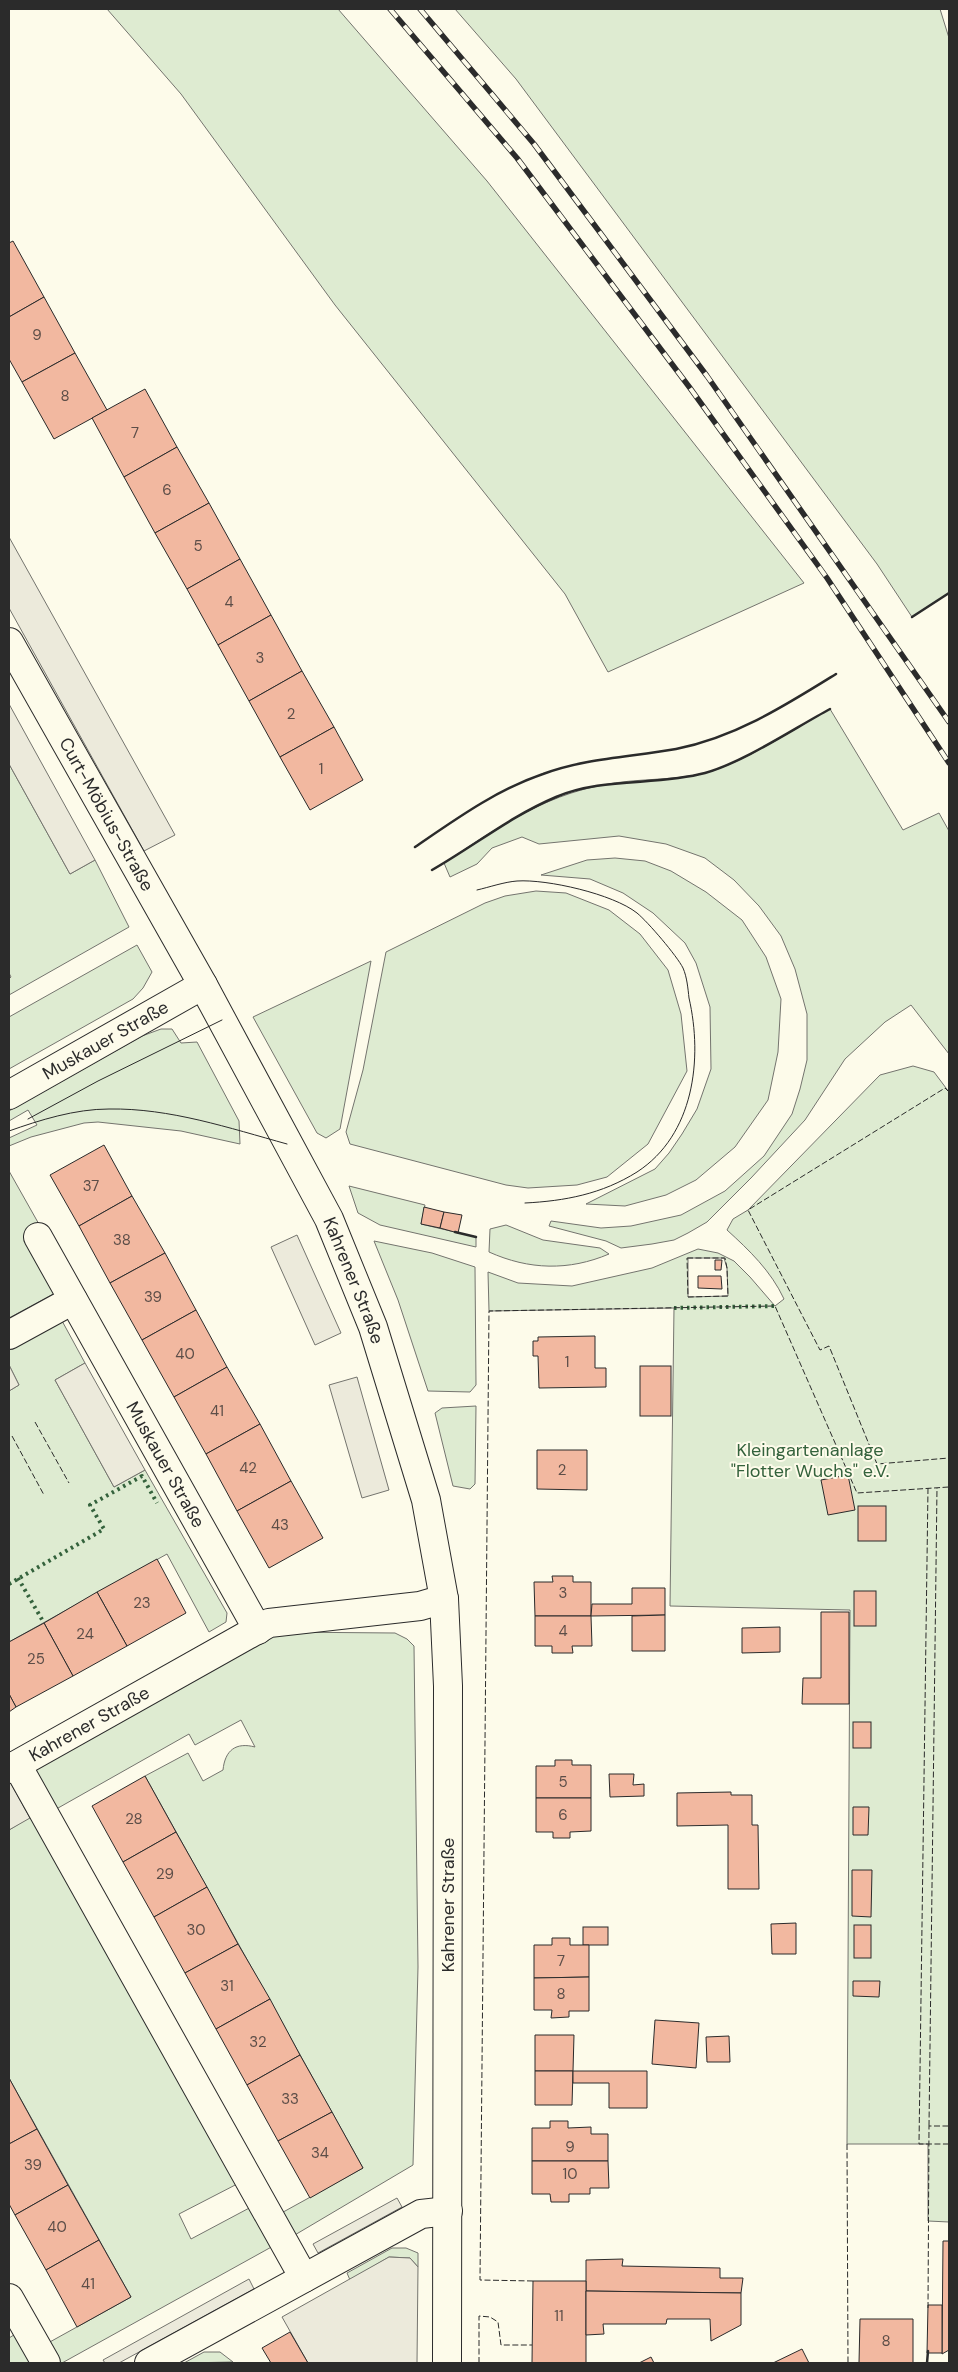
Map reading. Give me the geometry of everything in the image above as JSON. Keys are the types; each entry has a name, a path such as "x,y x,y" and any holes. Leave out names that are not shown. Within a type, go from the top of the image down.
{"street":[{"name":"Curt-Möbius-Straße","path":"9,642 203,985"},
{"name":"Muskauer Straße","path":"9,1095 203,985"},
{"name":"Kahrener Straße","path":"203,985 329,1219 373,1327 426,1500 444,1599 448,1686 447,2363"},
{"name":"Muskauer Straße","path":"38,1237 258,1630"},
{"path":"9,1335 73,1300"},
{"name":"Kahrener Straße","path":"304,2278 13,1767 269,1623 420,1606 444,1599"},
{"path":"150,2363 421,2214 448,2211"},
{"path":"9,2298 46,2363"}],"green space":[{"path":"107,9 338,9 487,181 804,583 608,672 565,594 335,305 181,94"},
{"path":"455,9 940,9 949,38 949,593 912,617 877,564 516,79"},
{"path":"830,709 903,830 939,813 949,831 949,1054 911,1005 885,1022 845,1059 805,1120 751,1178 707,1222 674,1240 621,1248 606,1241 549,1226 551,1221 601,1228 631,1226 681,1215 725,1191 764,1156 792,1114 807,1060 807,1014 795,969 781,936 759,906 734,880 705,858 666,844 619,836 539,844 522,837 492,848 477,864 450,877 444,863 481,838 519,816 559,797 603,785 705,773 752,754"},
{"path":"9,764 70,874 95,860 129,927 9,995 9,979 11,977 9,973"},
{"path":"615,858 645,861 671,871 706,892 742,920 766,957 781,999 778,1052 768,1100 735,1147 696,1180 666,1195 625,1206 586,1204 655,1169 682,1134 697,1109 711,1069 710,1007 696,963 685,943 653,913 623,893 590,879 541,875 587,860"},
{"path":"536,891 566,893 609,910 640,934 668,970 681,1014 687,1071 648,1144 607,1177 577,1185 528,1188 506,1185 350,1144 346,1132 363,1070 386,952 485,903 505,896"},
{"path":"137,945 152,972 143,988 133,999 9,1069 9,1017"},
{"path":"371,961 340,1129 326,1138 317,1133 253,1017"},
{"path":"161,1029 172,1029 181,1043 197,1042 239,1121 240,1144 181,1131 98,1122 84,1123 31,1137 9,1146 9,1138 37,1125 28,1110 9,1121 9,1111 142,1036"},
{"name":"Kleingartenanlage \"Flotter Wuchs\" e.V.","path":"913,1066 934,1072 949,1092 949,2222 928,2221 928,2144 847,2144 850,1610 670,1606 674,1308 489,1311 488,1272 518,1283 572,1286 652,1268 698,1249 718,1253 734,1261 775,1306 784,1299 773,1279 751,1253 727,1230 733,1219 748,1210 880,1075","holes":["688,1258 724,1258 727,1268 728,1296 688,1297"]},
{"path":"9,1171 40,1226 57,1292 9,1318"},
{"path":"349,1186 425,1205 421,1224 476,1237 476,1247 380,1225 358,1213"},
{"path":"506,1225 543,1240 600,1248 609,1254 594,1260 564,1266 534,1265 504,1258 489,1252 490,1229"},
{"path":"374,1241 432,1253 475,1267 476,1385 470,1392 428,1391 398,1300"},
{"path":"61,1319 85,1363 55,1380 114,1487 145,1470 227,1613 226,1622 209,1632 167,1554 9,1642 9,1391 19,1385 9,1365 9,1347"},
{"path":"476,1406 475,1484 470,1489 453,1486 435,1413 442,1408"},
{"path":"277,1632 395,1633 407,1639 414,1646 418,1967 413,2165 288,2239 276,2216 363,2168 145,1776 188,1753 203,1781 223,1770 226,1757 233,1749 242,1746 255,1747 241,1720 195,1745 189,1734 51,1812 33,1778 36,1766"},
{"path":"12,1779 241,2182 179,2214 191,2239 253,2206 275,2245 62,2363 58,2363 48,2343 131,2297 9,2078 9,1830 30,1817 9,1780"},
{"path":"392,2248 406,2248 418,2253 418,2267 410,2258 389,2257 350,2280 347,2273"},
{"path":"17,2333 35,2363 9,2363 9,2338"},
{"path":"204,2352 220,2352 233,2362 184,2363"}],"shaded area":[{"path":"9,537 175,835 144,851 9,608"},
{"path":"9,704 95,860 70,874 9,764"},
{"path":"297,1235 341,1333 315,1345 271,1247"},
{"path":"85,1363 145,1470 114,1487 55,1380"},
{"path":"9,1365 19,1385 9,1391"},
{"path":"357,1377 389,1490 362,1498 329,1385"},
{"path":"9,1780 30,1818 9,1830"},
{"path":"397,2198 402,2207 318,2253 313,2244"},
{"path":"389,2257 410,2258 418,2267 417,2363 308,2363 282,2317"},
{"path":"249,2279 254,2289 119,2363 105,2363 103,2360"}],"building":[{"path":"13,241 44,297 9,317 9,243"},
{"path":"44,297 75,353 22,382 9,359 9,317"},
{"path":"75,353 107,410 54,439 22,382"},
{"path":"145,389 177,447 124,477 92,418"},
{"path":"177,447 209,503 155,533 124,477"},
{"path":"209,503 240,559 187,589 155,533"},
{"path":"240,559 271,615 218,645 187,589"},
{"path":"271,615 302,671 249,701 218,645"},
{"path":"302,671 334,727 280,757 249,701"},
{"path":"334,727 363,780 310,810 280,757"},
{"path":"104,1145 132,1196 79,1226 50,1175"},
{"path":"132,1196 165,1253 110,1283 79,1226"},
{"path":"424,1207 444,1212 440,1228 421,1224"},
{"path":"444,1212 462,1215 458,1233 440,1228"},
{"path":"165,1253 196,1310 142,1340 110,1283"},
{"path":"715,1260 722,1260 721,1270 715,1270"},
{"path":"698,1276 721,1276 722,1289 698,1288"},
{"path":"196,1310 227,1367 174,1397 142,1340"},
{"path":"595,1336 595,1368 606,1368 606,1387 539,1388 538,1356 533,1356 533,1341 538,1341 538,1337"},
{"path":"640,1366 671,1366 671,1416 640,1416"},
{"path":"227,1367 260,1424 206,1454 174,1397"},
{"path":"260,1424 291,1481 237,1511 206,1454"},
{"path":"537,1450 587,1450 587,1490 537,1489"},
{"path":"848,1475 855,1510 828,1515 821,1480"},
{"path":"291,1481 323,1538 269,1568 237,1511"},
{"path":"858,1506 886,1506 886,1541 858,1541"},
{"path":"157,1559 186,1613 127,1646 97,1592"},
{"path":"552,1576 573,1576 573,1582 591,1582 591,1616 535,1616 534,1582 553,1582"},
{"path":"632,1588 665,1588 665,1615 591,1616 592,1604 632,1604"},
{"path":"854,1591 876,1591 876,1626 854,1626"},
{"path":"97,1592 127,1646 73,1676 44,1623"},
{"path":"821,1612 849,1612 849,1704 802,1704 803,1678 821,1678"},
{"path":"665,1615 665,1651 632,1651 632,1616"},
{"path":"535,1616 591,1616 592,1646 572,1646 573,1653 552,1653 552,1646 535,1646"},
{"path":"44,1623 73,1676 16,1707 9,1694 9,1642"},
{"path":"780,1627 780,1652 742,1653 742,1628"},
{"path":"9,1694 16,1707 9,1712"},
{"path":"853,1722 871,1722 871,1748 853,1748"},
{"path":"555,1760 572,1760 572,1765 591,1765 591,1798 536,1798 536,1766 555,1766"},
{"path":"609,1774 634,1774 633,1785 644,1784 644,1796 610,1797"},
{"path":"145,1776 176,1832 123,1862 92,1806"},
{"path":"731,1792 731,1795 752,1795 752,1825 758,1825 759,1889 728,1889 728,1825 677,1826 677,1793"},
{"path":"536,1798 591,1798 591,1831 570,1832 570,1838 553,1838 553,1832 536,1832"},
{"path":"853,1807 869,1807 868,1835 853,1835"},
{"path":"176,1832 207,1887 154,1917 123,1862"},
{"path":"852,1870 872,1870 871,1917 852,1916"},
{"path":"207,1887 238,1944 185,1973 154,1917"},
{"path":"796,1923 796,1954 772,1954 771,1924"},
{"path":"854,1925 871,1925 871,1958 854,1958"},
{"path":"583,1927 608,1927 608,1945 583,1945"},
{"path":"552,1938 570,1938 570,1945 589,1945 589,1977 534,1978 534,1945 552,1945"},
{"path":"238,1944 270,1999 216,2029 185,1973"},
{"path":"589,1977 589,2011 569,2011 569,2017 551,2018 552,2010 534,2010 534,1978"},
{"path":"853,1981 880,1981 879,1997 853,1996"},
{"path":"270,1999 300,2055 247,2085 216,2029"},
{"path":"655,2020 699,2023 696,2068 652,2064"},
{"path":"535,2035 574,2035 573,2071 535,2071"},
{"path":"729,2036 730,2062 707,2062 706,2037"},
{"path":"300,2055 332,2112 278,2141 247,2085"},
{"path":"535,2071 573,2071 572,2105 535,2105"},
{"path":"573,2071 647,2071 647,2108 609,2108 609,2083 573,2083"},
{"path":"9,2078 37,2129 9,2144"},
{"path":"332,2112 363,2168 310,2198 278,2141"},
{"path":"550,2121 568,2121 568,2128 591,2127 591,2134 608,2134 608,2161 532,2161 532,2128 550,2128"},
{"path":"37,2129 68,2185 15,2215 9,2204 9,2144"},
{"path":"532,2161 608,2161 609,2188 590,2188 590,2194 569,2194 569,2202 551,2202 550,2194 532,2194"},
{"path":"68,2185 99,2240 46,2270 15,2215"},
{"path":"99,2240 131,2297 77,2327 46,2270"},
{"path":"943,2241 949,2241 949,2350 942,2354"},
{"path":"623,2259 622,2266 720,2268 720,2278 743,2278 741,2293 586,2291 586,2260"},
{"path":"533,2281 586,2281 586,2363 532,2363"},
{"path":"586,2291 741,2293 741,2325 711,2341 710,2319 667,2319 666,2324 603,2324 604,2334 586,2335"},
{"path":"928,2305 942,2305 942,2353 927,2353"},
{"path":"860,2319 913,2319 913,2363 859,2363"},
{"path":"290,2332 308,2363 271,2363 262,2348"},
{"path":"802,2349 809,2363 773,2363"},
{"path":"651,2357 654,2363 639,2363"}],"tram line":[{"path":"477,890 517,881 545,882 596,894 626,906 637,913 648,924 683,968 693,1021 695,1046 690,1094 682,1117 671,1138 656,1156 624,1180 597,1191 569,1198 525,1203"},
{"path":"28,1119 98,1081 222,1020"},
{"path":"9,1131 71,1113 96,1109 132,1110 177,1115 287,1144"}],"railway":[{"path":"390,9 517,158 690,388 827,578 949,763"},
{"path":"420,9 534,144 707,376 949,722"}],"hedge":[{"path":"674,1308 775,1306"},
{"path":"9,1584 104,1529 90,1505 142,1476 157,1503"},
{"path":"18,1578 44,1623"}],"fence":[{"path":"949,1092 945,1088 748,1210 820,1350 829,1346 877,1464 949,1458"},
{"path":"687,1258 725,1258 728,1296 688,1297 687,1258"},
{"path":"533,2281 480,2280 489,1311 775,1306 857,1493 949,1487"},
{"path":"35,1422 69,1483"},
{"path":"12,1436 44,1495"},
{"path":"928,1488 919,2144 949,2144"},
{"path":"929,2126 937,1488"},
{"path":"928,2308 929,2126 949,2126"},
{"path":"847,2144 848,2363"},
{"path":"479,2363 479,2316 490,2317 498,2322 501,2345 532,2345"}],"wall":[{"path":"912,617 949,593"},
{"path":"415,847 477,806 509,788 543,774 576,764 676,749 719,737 760,719 836,674"},
{"path":"432,870 508,822 556,797 592,787 686,777 705,773 752,753 830,709"},
{"path":"455,1232 476,1237"},
{"path":"927,2363 928,2351"}]}
